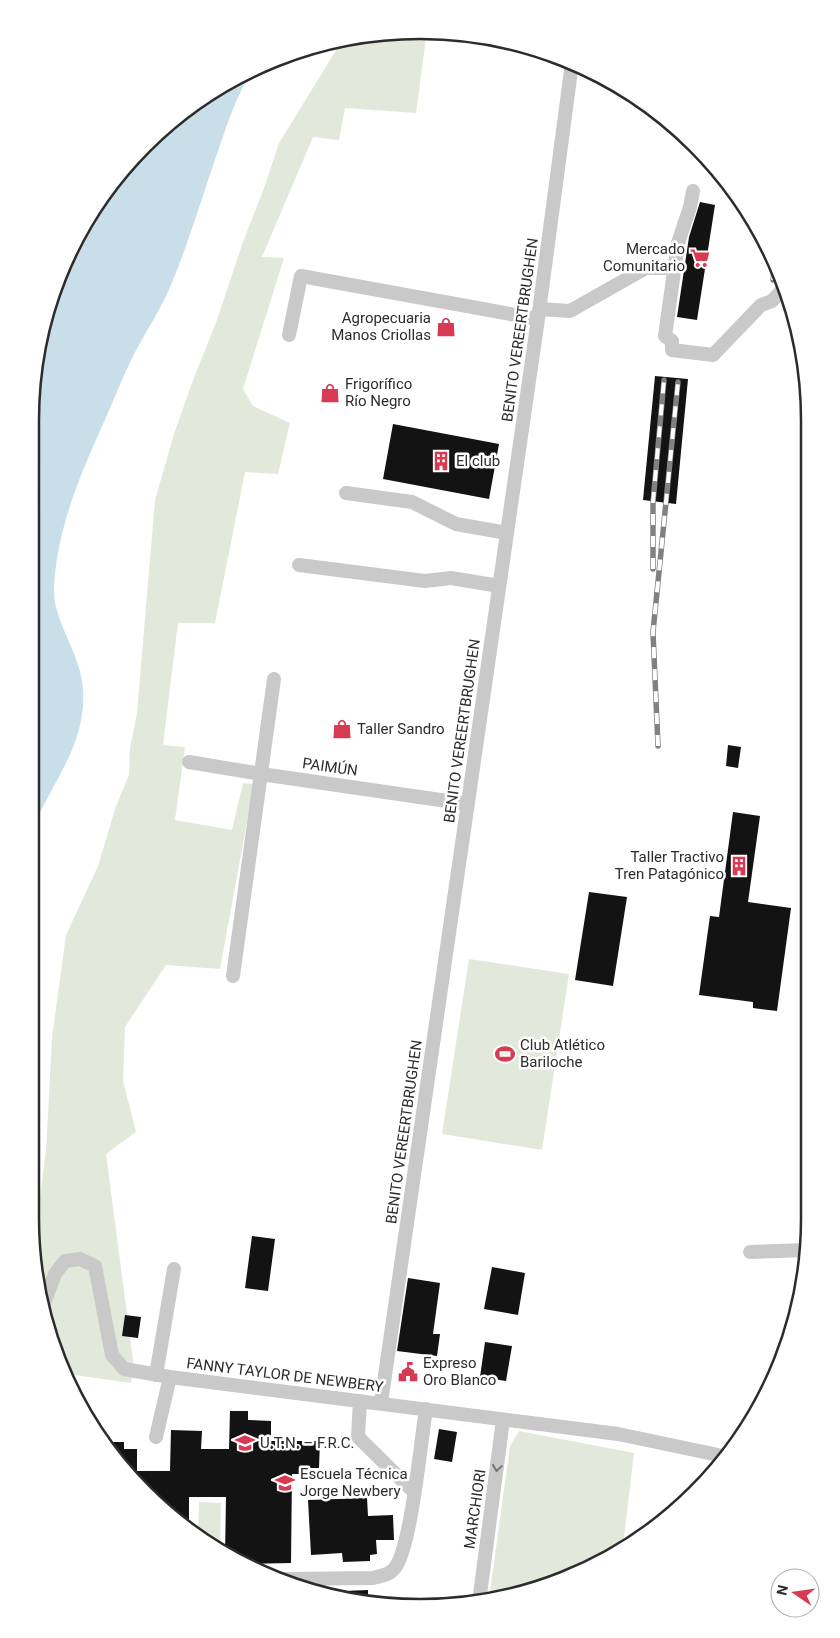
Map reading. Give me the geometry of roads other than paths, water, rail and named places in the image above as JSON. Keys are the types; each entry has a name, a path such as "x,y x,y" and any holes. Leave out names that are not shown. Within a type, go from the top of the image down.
{"street":[{"name":"BENITO VEREERTBRUGHEN","path":"381,1403 539,314 571,70"},
{"path":"693,191 690,207 678,243 665,336 672,341 672,350 714,356 761,306 772,301 780,293"},
{"path":"290,335 302,276 539,314 570,311 646,268 674,268"},
{"path":"346,493 412,502 456,524 507,533"},
{"path":"299,565 425,581 451,578 499,586"},
{"path":"233,976 274,679"},
{"name":"PAIMÚN","path":"189,762 468,804"},
{"path":"750,1252 799,1250"},
{"name":"FANNY TAYLOR DE NEWBERY","path":"47,1296 55,1274 66,1261 80,1259 95,1266 112,1355 124,1369 163,1376 618,1434 718,1455"},
{"path":"156,1437 174,1269"},
{"path":"360,1401 358,1438 414,1492"},
{"path":"297,1579 373,1578 394,1570 400,1559 414,1492 426,1410"},
{"name":"MARCHIORI","path":"480,1594 503,1420"}],"water":[{"path":"247,80 230,116 178,268 163,303 126,371 82,472 60,540 54,595 59,617 79,667 83,689 83,710 79,729 66,764 39,814 39,420 42,370 52,321 59,297 78,251 103,208 133,169 150,150 188,118 208,103"}],"railway":[{"path":"653,569 653,502 664,380"},
{"path":"658,746 653,632 678,382"}],"place":[{"name":"Mercado Comunitario","path":"700,258"},
{"name":"Agropecuaria Manos Criollas","path":"446,327"},
{"name":"Frigorífico Río Negro","path":"330,393"},
{"name":"El club","path":"441,461"},
{"name":"Taller Sandro","path":"342,729"},
{"name":"Taller Tractivo Tren Patagónico","path":"739,866"},
{"name":"Club Atlético Bariloche","path":"505,1054"},
{"name":"Expreso Oro Blanco","path":"408,1372"},
{"name":"U.T.N. – F.R.C.","path":"245,1443"},
{"name":"Escuela Técnica Jorge Newbery","path":"285,1483"}]}
